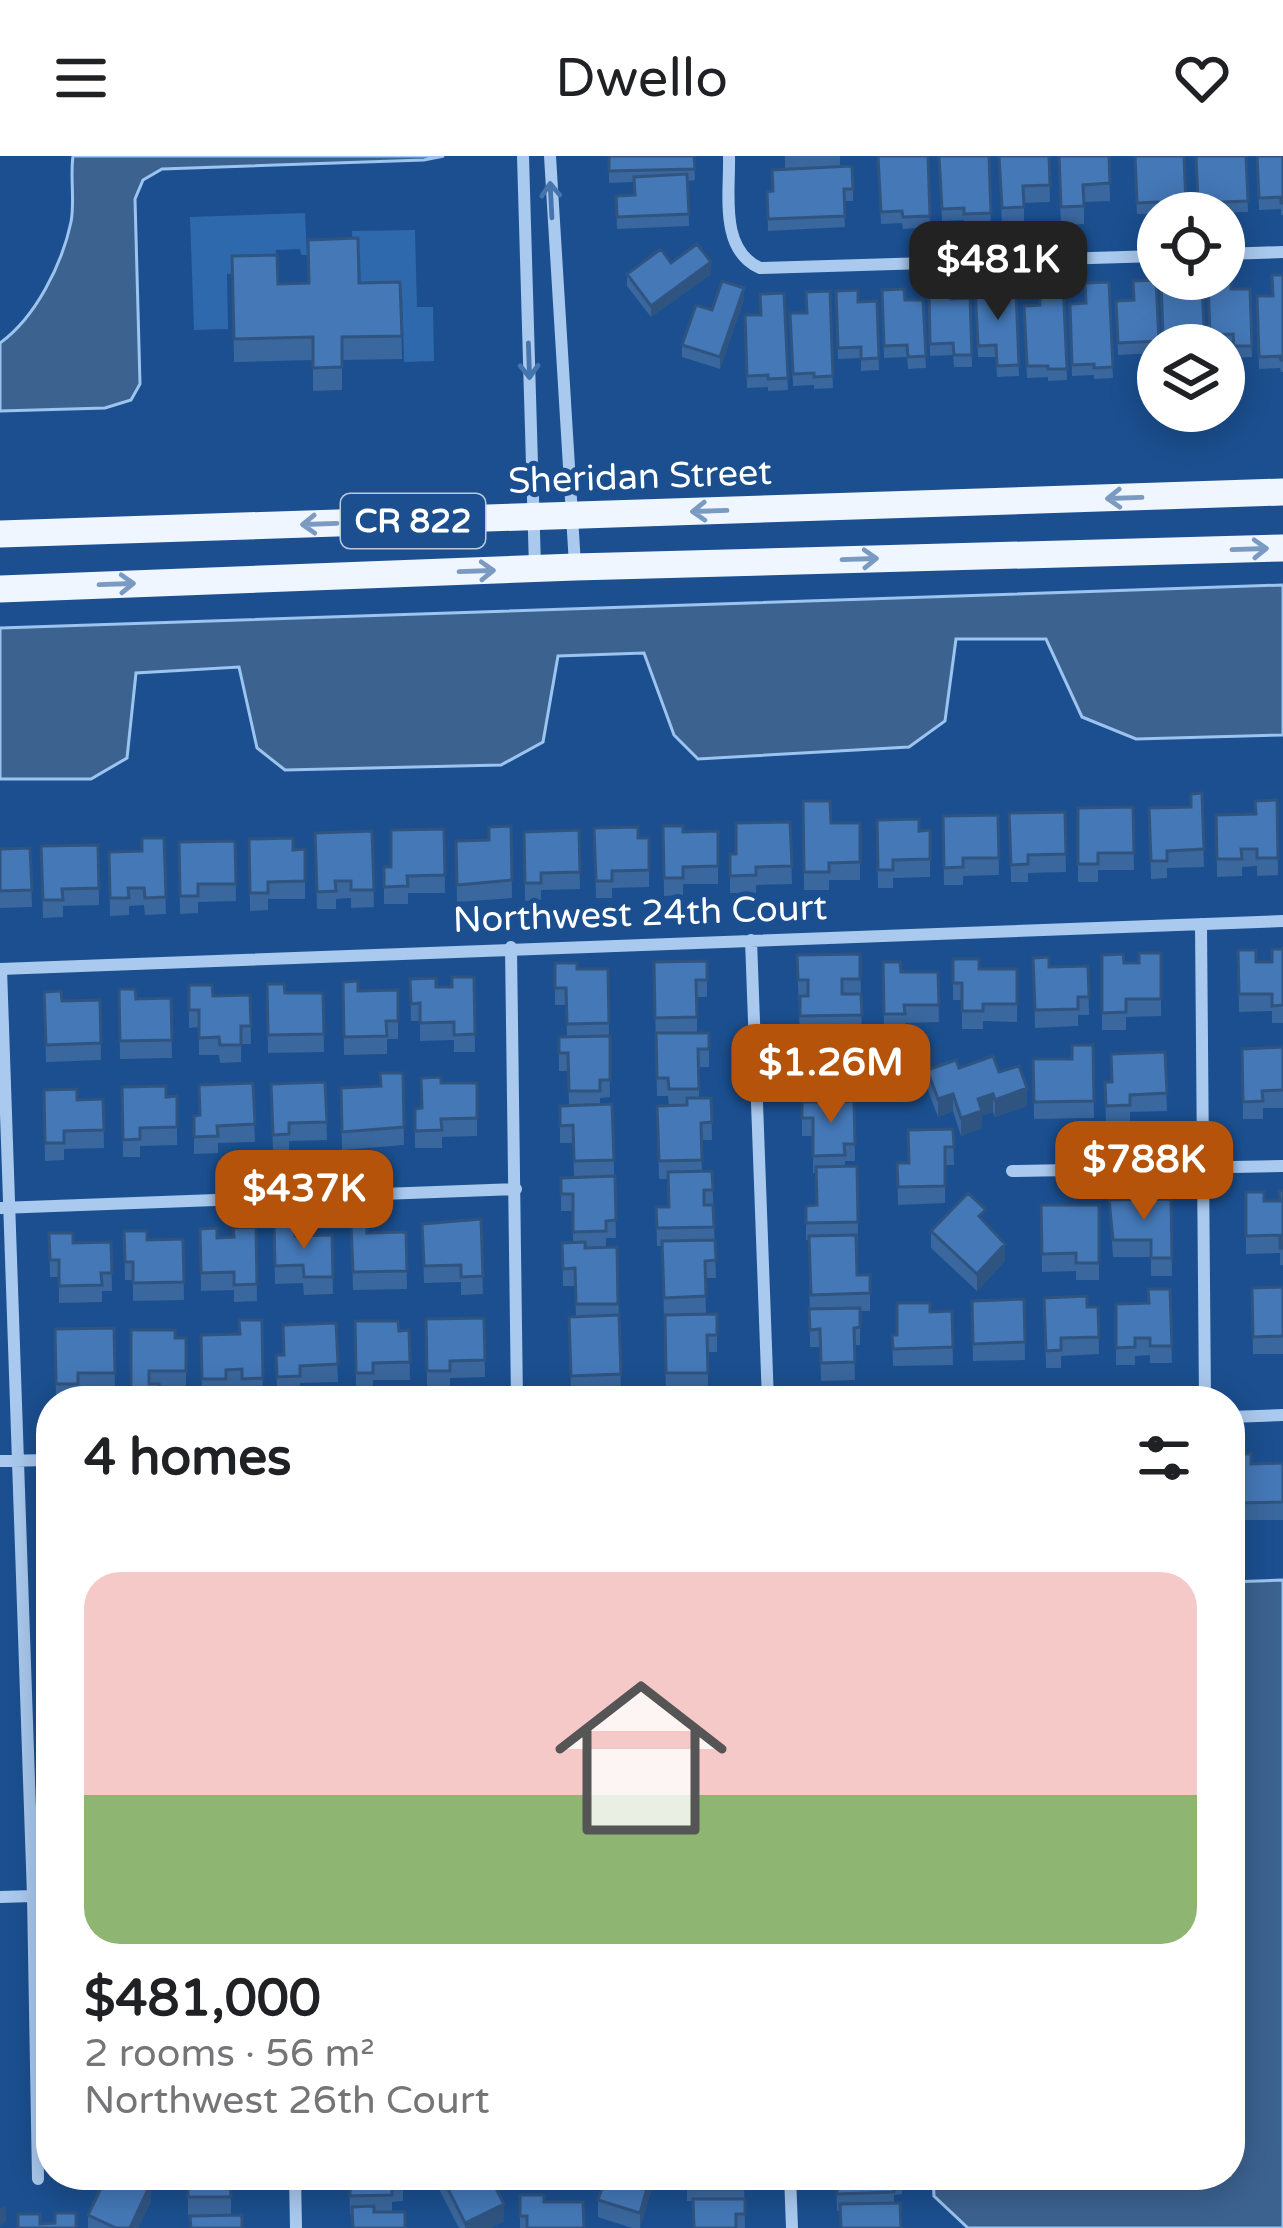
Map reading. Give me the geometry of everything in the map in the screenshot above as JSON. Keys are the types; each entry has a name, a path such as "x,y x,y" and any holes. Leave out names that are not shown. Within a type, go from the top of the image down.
{"main road":[{"name":"Sheridan Street","path":"0,534 1283,492"},
{"name":"CR 822","path":"0,589 575,567 1283,548"}],"street":[{"path":"523,156 536,569"},
{"path":"550,156 575,567"},
{"path":"729,156 732,241 748,262 774,269 1137,257"},
{"path":"1245,253 1283,252"},
{"name":"Northwest 24th Court","path":"0,969 1283,921"},
{"path":"1201,924 1205,1386"},
{"path":"751,940 767,1386"},
{"path":"511,947 517,1386"},
{"path":"0,969 5,1208 20,1460 36,2066"},
{"path":"1012,1171 1283,1166"},
{"path":"5,1208 516,1189"},
{"path":"1245,1416 1283,1415"},
{"path":"0,1461 36,1460"},
{"path":"0,1897 33,1896"},
{"path":"295,2190 296,2228"},
{"path":"791,2190 792,2228"}],"shaded area":[{"path":"73,156 444,156 162,169 143,180 135,199 140,384 131,400 105,408 0,411 0,343 25,320 61,256 72,214"},
{"path":"305,213 307,255 301,255 300,249 276,250 276,272 227,274 228,329 194,330 190,217"},
{"path":"415,230 417,307 433,307 434,361 404,362 402,299 361,300 360,255 353,254 352,231"},
{"path":"1283,585 1283,735 1136,739 1082,717 1046,639 956,639 945,721 909,747 698,759 674,735 644,653 558,656 543,742 501,765 285,770 257,748 239,667 136,673 127,758 91,779 0,779 0,628"},
{"path":"1283,1580 1283,2228 968,2228 934,2196 934,2190 1245,2190 1245,1581"}],"building":[{"path":"609,156 694,156 695,169 609,171"},
{"path":"878,156 928,156 930,216 881,212"},
{"path":"939,156 989,156 991,213 942,209"},
{"path":"999,156 1049,156 1050,185 1023,186 1024,207 1002,208"},
{"path":"1059,156 1109,156 1110,183 1083,185 1084,206 1061,207"},
{"path":"1135,156 1184,156 1185,192 1137,192 1137,203"},
{"path":"1196,156 1246,156 1248,201 1245,192 1198,192"},
{"path":"1257,156 1283,156 1283,203 1281,197 1259,198"},
{"path":"852,166 853,189 844,189 845,216 768,219 772,170"},
{"path":"687,174 689,214 617,217 616,196 635,195 634,177"},
{"path":"358,238 359,283 400,282 402,336 342,337 342,367 313,368 313,337 234,339 232,256 277,255 278,284 309,283 308,240"},
{"path":"697,244 711,262 651,306 627,274 661,249 671,263"},
{"path":"1272,275 1283,275 1283,360 1259,357 1257,296 1273,296"},
{"path":"722,281 744,288 720,357 682,345 696,305 712,310"},
{"path":"1133,281 1137,281 1137,300 1157,300 1158,324 1137,324 1137,342 1118,343 1116,301 1134,300"},
{"path":"1109,282 1113,367 1072,365 1070,304 1086,303 1085,283"},
{"path":"1063,283 1067,369 1027,366 1024,306 1040,305 1039,284"},
{"path":"997,285 998,293 1016,292 1019,365 997,366 996,345 978,346 975,286"},
{"path":"951,287 951,299 970,298 972,355 954,355 953,343 930,344 929,288"},
{"path":"904,289 905,300 923,300 926,356 908,357 907,345 884,346 882,290"},
{"path":"1245,289 1250,289 1252,346 1245,346 1245,324 1210,324 1209,300 1245,300"},
{"path":"858,290 858,302 877,301 879,358 861,359 861,347 838,348 836,291"},
{"path":"830,291 833,376 793,374 790,313 807,313 806,292"},
{"path":"784,293 788,378 747,376 745,315 761,315 760,294"},
{"path":"1162,300 1203,300 1204,324 1163,324"},
{"path":"1202,793 1204,849 1167,851 1167,861 1151,861 1149,808 1191,807 1191,794"},
{"path":"1277,800 1278,858 1257,858 1257,849 1241,849 1242,859 1217,859 1216,815 1256,814 1255,801"},
{"path":"803,801 830,801 831,823 860,823 860,862 829,863 829,872 804,872"},
{"path":"1133,807 1134,853 1098,853 1098,864 1078,864 1078,808"},
{"path":"1065,812 1066,854 1028,855 1028,864 1011,865 1009,813"},
{"path":"998,815 999,858 963,858 963,867 944,868 943,816"},
{"path":"919,819 919,831 930,830 930,859 893,860 893,870 878,870 877,820"},
{"path":"790,822 792,866 756,867 756,875 730,876 736,823"},
{"path":"511,826 512,880 457,885 456,841 489,840 489,827"},
{"path":"663,826 683,826 683,832 718,831 718,866 683,867 683,878 664,878"},
{"path":"638,827 638,838 649,838 649,870 612,871 612,881 596,881 594,828"},
{"path":"444,829 445,875 407,876 408,886 384,887 384,867 391,867 391,830"},
{"path":"579,830 580,872 541,873 541,883 525,883 524,832"},
{"path":"372,831 374,890 351,890 351,881 335,881 336,891 317,892 315,833"},
{"path":"142,838 164,838 166,897 145,898 144,888 128,888 129,898 110,898 109,852 142,851"},
{"path":"293,838 293,850 305,849 305,881 268,882 268,893 250,893 249,839"},
{"path":"235,841 236,884 198,884 198,896 180,896 179,842"},
{"path":"98,845 99,888 62,889 63,900 43,900 41,846"},
{"path":"30,848 32,890 0,891 0,849"},
{"path":"1272,949 1283,949 1283,1005 1272,1006 1272,994 1239,994 1238,950 1256,950 1256,962 1272,962"},
{"path":"1139,953 1161,953 1161,999 1126,999 1126,1012 1102,1013 1102,955 1123,954 1124,963 1139,963"},
{"path":"860,954 860,979 842,979 842,994 861,994 862,1015 800,1016 800,996 808,996 808,980 798,980 797,955"},
{"path":"1049,957 1049,967 1088,966 1089,997 1078,997 1078,1009 1035,1010 1033,958"},
{"path":"953,959 979,959 979,969 1017,969 1017,1004 983,1004 983,1011 962,1011 962,983 953,983"},
{"path":"707,961 707,980 696,980 697,1017 655,1018 654,962"},
{"path":"883,962 900,962 901,972 938,972 939,1005 904,1005 905,1014 884,1014"},
{"path":"555,963 608,969 609,1023 567,1024 566,988 555,988"},
{"path":"452,977 474,977 475,1034 454,1035 454,1022 420,1023 420,1003 411,1004 410,979 436,978 436,987 452,987"},
{"path":"358,981 358,991 398,990 398,1021 386,1021 387,1036 344,1037 343,982"},
{"path":"267,984 284,984 285,993 323,993 324,1034 268,1035"},
{"path":"189,985 212,985 213,996 250,995 251,1026 241,1026 241,1045 220,1045 219,1037 199,1038 199,1010 189,1010"},
{"path":"119,989 135,989 136,999 171,998 172,1040 120,1041"},
{"path":"61,991 62,1001 100,1000 101,1043 46,1045 44,992"},
{"path":"828,1027 829,1035 852,1034 853,1076 841,1076 842,1088 813,1089 812,1050 801,1050 800,1028"},
{"path":"656,1033 709,1033 709,1049 698,1049 699,1089 669,1089 668,1078 657,1078"},
{"path":"610,1036 610,1080 600,1080 600,1091 569,1091 568,1053 559,1053 559,1037"},
{"path":"1072,1045 1093,1045 1094,1101 1034,1102 1033,1059 1072,1059"},
{"path":"1283,1047 1283,1090 1262,1091 1263,1101 1243,1102 1242,1049"},
{"path":"1165,1052 1167,1093 1130,1095 1130,1105 1106,1106 1105,1082 1112,1082 1111,1054"},
{"path":"993,1056 999,1072 1019,1066 1027,1088 995,1100 993,1094 978,1099 982,1111 961,1118 953,1094 938,1099 927,1070 956,1060 959,1068"},
{"path":"380,1073 403,1073 404,1127 342,1132 341,1088 381,1086"},
{"path":"441,1077 441,1083 477,1083 477,1118 441,1119 442,1130 415,1131 415,1109 422,1108 421,1078"},
{"path":"325,1082 327,1122 289,1123 289,1134 273,1135 271,1084"},
{"path":"253,1083 255,1124 217,1126 218,1136 194,1137 194,1116 200,1115 199,1085"},
{"path":"166,1086 166,1097 177,1096 177,1127 140,1128 140,1139 123,1140 122,1087"},
{"path":"77,1089 77,1100 103,1099 104,1130 64,1131 64,1143 45,1143 44,1090"},
{"path":"687,1098 711,1098 712,1122 701,1123 702,1160 659,1161 657,1106 687,1105"},
{"path":"854,1101 855,1144 844,1144 845,1155 813,1156 813,1118 802,1118 802,1102"},
{"path":"612,1104 614,1160 574,1161 573,1125 560,1126 560,1106"},
{"path":"953,1129 954,1147 945,1147 945,1186 898,1187 897,1163 909,1163 908,1130"},
{"path":"857,1166 858,1222 806,1223 806,1206 817,1205 816,1167"},
{"path":"712,1171 713,1190 704,1190 704,1205 713,1205 714,1227 657,1228 656,1207 669,1207 668,1172"},
{"path":"615,1176 616,1220 606,1221 606,1231 573,1232 573,1194 561,1194 561,1178"},
{"path":"1279,1191 1283,1191 1283,1248 1280,1235 1246,1236 1246,1192 1264,1192 1264,1201 1280,1201"},
{"path":"968,1193 986,1210 979,1216 1005,1244 977,1274 931,1231"},
{"path":"1171,1199 1172,1258 1151,1258 1151,1240 1113,1240 1109,1200"},
{"path":"1041,1205 1099,1205 1099,1263 1076,1263 1076,1253 1042,1254"},
{"path":"481,1219 483,1276 461,1277 461,1265 424,1266 422,1224"},
{"path":"367,1223 367,1233 406,1232 407,1271 353,1272 351,1224"},
{"path":"274,1226 294,1226 295,1236 332,1235 333,1277 304,1277 303,1265 275,1266"},
{"path":"256,1227 257,1284 234,1285 234,1272 201,1273 200,1229 217,1228 217,1238 234,1237 233,1228"},
{"path":"124,1231 147,1231 147,1240 183,1239 184,1282 133,1283 133,1262 125,1262"},
{"path":"49,1233 73,1233 73,1243 111,1242 112,1273 101,1273 102,1285 59,1286 59,1260 50,1260"},
{"path":"856,1235 857,1275 870,1275 870,1293 811,1295 809,1236"},
{"path":"715,1240 716,1260 705,1261 706,1296 664,1298 662,1241"},
{"path":"585,1242 585,1248 617,1247 618,1304 576,1304 575,1268 563,1269 562,1243"},
{"path":"1283,1287 1283,1336 1253,1337 1252,1288"},
{"path":"1148,1289 1170,1289 1172,1346 1150,1346 1150,1338 1135,1338 1135,1347 1116,1348 1116,1304 1149,1303"},
{"path":"1087,1296 1087,1307 1098,1307 1099,1337 1061,1338 1061,1350 1046,1351 1044,1298"},
{"path":"1024,1299 1025,1342 973,1344 972,1301"},
{"path":"897,1303 930,1303 930,1312 952,1311 953,1347 893,1349"},
{"path":"860,1308 860,1327 854,1328 855,1362 821,1363 820,1329 810,1330 809,1309"},
{"path":"717,1314 717,1335 707,1335 708,1373 666,1373 665,1315"},
{"path":"619,1315 621,1374 571,1376 569,1317"},
{"path":"484,1318 485,1360 450,1361 450,1371 427,1371 426,1319"},
{"path":"239,1320 262,1320 263,1378 242,1379 242,1369 226,1370 226,1379 202,1379 201,1335 240,1334"},
{"path":"355,1321 398,1321 399,1331 409,1330 410,1362 373,1363 373,1373 356,1373"},
{"path":"336,1323 338,1364 300,1366 300,1376 277,1377 276,1355 284,1355 283,1325"},
{"path":"114,1328 115,1373 78,1373 78,1384 56,1384 55,1329"},
{"path":"131,1330 175,1330 175,1338 186,1338 186,1371 149,1371 149,1384 159,1386 131,1386"},
{"path":"1245,1454 1251,1454 1251,1464 1283,1463 1283,1502 1245,1503"},
{"path":"100,2190 148,2190 130,2228 116,2228 88,2215"},
{"path":"188,2190 231,2190 231,2197 188,2197"},
{"path":"350,2190 392,2190 392,2195 350,2196"},
{"path":"448,2190 497,2190 504,2204 465,2223"},
{"path":"601,2190 647,2190 640,2213 598,2200"},
{"path":"837,2190 894,2192 837,2194"},
{"path":"520,2195 544,2195 544,2202 583,2202 584,2228 527,2228 527,2216 520,2216"},
{"path":"693,2199 745,2199 745,2214 736,2214 736,2228 694,2228"},
{"path":"900,2203 901,2228 841,2228 840,2204"},
{"path":"374,2206 374,2212 405,2212 405,2228 353,2228 352,2207"},
{"path":"55,2213 76,2213 76,2228 18,2228 18,2214 40,2214 40,2224 55,2223"},
{"path":"242,2215 242,2228 191,2228 190,2216"}]}
